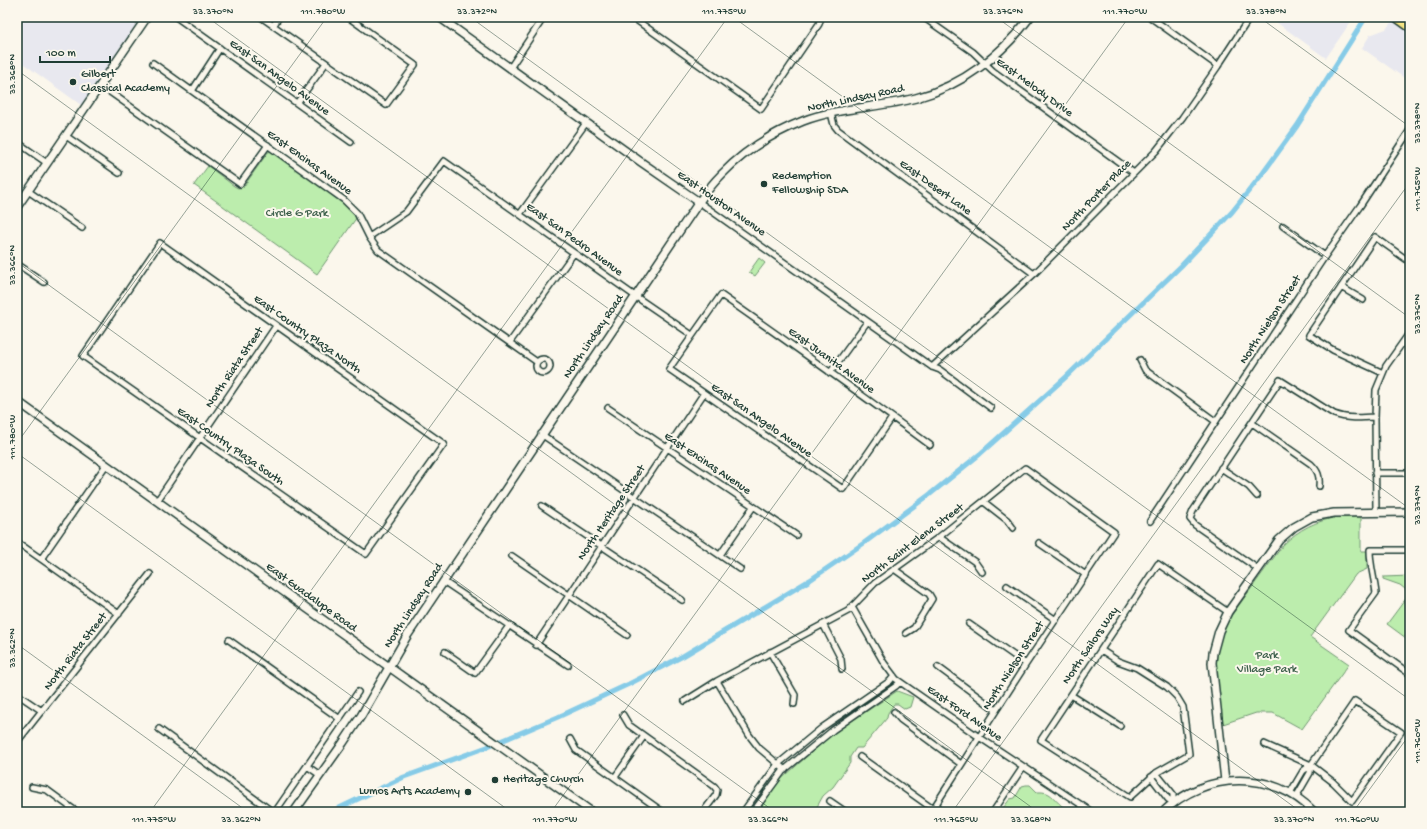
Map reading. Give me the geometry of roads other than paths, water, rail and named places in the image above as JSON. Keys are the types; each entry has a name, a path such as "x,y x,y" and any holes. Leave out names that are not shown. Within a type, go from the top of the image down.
{"main road":[{"path":"17,207 147,17"},
{"name":"East Houston Avenue","path":"439,17 699,202"},
{"name":"North Lindsay Road","path":"294,812 361,716 406,636 699,202 722,173 760,142 804,121 831,114 916,98 954,83 969,75 1001,51 1017,35 1030,17"},
{"path":"1396,17 1410,27"},
{"name":"East Guadalupe Road","path":"17,402 592,812"},
{"path":"1225,781 1212,663 1213,653 1222,623 1228,612 1280,540 1294,528 1312,518 1334,513 1410,512"},
{"path":"1163,812 1173,802 1204,787 1225,781 1255,780 1269,784 1293,795 1314,812"}],"street":[{"name":"East San Angelo Avenue","path":"176,17 351,142"},
{"path":"261,17 386,105 415,65 355,19 348,17"},
{"path":"273,26 279,17"},
{"path":"510,68 544,17"},
{"path":"632,17 761,109 819,24 821,17"},
{"name":"East Melody Drive","path":"923,17 973,52 984,64 1134,173"},
{"path":"1150,17 1218,66"},
{"name":"North Porter Place","path":"932,367 1034,274 1156,151 1182,118 1250,17"},
{"path":"192,91 220,48"},
{"name":"East Encinas Avenue","path":"153,63 344,200 357,213 369,237 378,250 537,362"},
{"path":"297,103 326,63"},
{"path":"100,85 240,184 268,145"},
{"name":"East Desert Lane","path":"831,114 834,125 838,130 1034,274"},
{"path":"520,214 586,123"},
{"name":"North Nielson Street","path":"1150,522 1215,421 1325,256 1358,210 1410,130"},
{"path":"66,136 119,173"},
{"path":"17,142 47,163"},
{"name":"East San Pedro Avenue","path":"369,237 406,212 444,161 692,335"},
{"path":"28,191 82,228"},
{"name":"East Houston Avenue","path":"699,202 867,322 932,367 940,370 991,408"},
{"path":"1284,226 1325,256"},
{"path":"1383,373 1333,350 1309,335 1375,238 1410,262"},
{"name":"East Country Plaza North","path":"83,356 160,243 444,444 366,554"},
{"path":"510,342 574,253"},
{"path":"17,264 44,282"},
{"path":"1341,286 1363,300"},
{"name":"East Juanita Avenue","path":"692,335 721,294 930,445"},
{"path":"830,373 867,322"},
{"name":"North Riata Street","path":"156,501 276,326"},
{"path":"1376,512 1376,390 1383,373 1410,332"},
{"name":"East San Angelo Avenue","path":"692,335 669,369 843,489 892,418"},
{"name":"East Country Plaza South","path":"83,356 366,554"},
{"path":"1140,360 1145,370 1215,421"},
{"path":"1258,569 1190,519 1193,511 1280,380 1334,414 1350,418 1375,417"},
{"name":"North Heritage Street","path":"536,645 704,393"},
{"name":"East Encinas Avenue","path":"608,408 796,535"},
{"path":"1252,423 1311,464 1320,477 1319,486"},
{"path":"542,434 740,569"},
{"path":"41,559 106,465"},
{"name":"North Saint Elena Street","path":"685,701 770,652 852,608 875,583 939,537 1025,468 1114,532"},
{"path":"1221,468 1249,487 1257,496"},
{"path":"1375,473 1410,473"},
{"path":"984,502 1007,520 1013,528"},
{"path":"542,506 682,600"},
{"path":"720,555 753,507"},
{"name":"North Nielson Street","path":"932,811 1026,664 1114,532"},
{"path":"939,537 975,562 982,572"},
{"path":"17,542 119,614"},
{"path":"1039,543 1086,575"},
{"path":"1410,550 1370,550 1370,565 1374,576 1376,593 1349,630 1410,674"},
{"path":"512,556 627,635"},
{"name":"North Sailors Way","path":"1151,778 1130,797 1041,740 1158,564 1228,612"},
{"path":"894,569 929,594 932,599 914,628 906,633"},
{"name":"North Riata Street","path":"17,742 150,574"},
{"path":"443,581 568,666"},
{"path":"1008,586 1056,620"},
{"name":"East Ford Avenue","path":"852,608 884,663 900,682 1023,767 1092,812"},
{"path":"823,624 841,659 842,669"},
{"path":"969,624 1026,664"},
{"path":"445,652 475,673 509,626"},
{"path":"230,640 340,719"},
{"path":"1101,650 1118,661 1137,668 1167,687 1177,697 1183,707 1189,754 1156,773 1151,778 1168,799 1173,802"},
{"path":"770,652 795,695 794,704"},
{"path":"938,667 996,710"},
{"path":"743,812 778,764 823,727 890,681 894,676"},
{"path":"718,681 749,735 759,748 784,770"},
{"path":"747,807 753,812 778,776 784,770 833,730 900,682"},
{"path":"159,729 274,812 358,692"},
{"path":"17,694 42,711"},
{"path":"1071,695 1120,726"},
{"path":"1264,744 1311,765 1352,801 1401,732 1356,702 1311,765 1310,773 1293,795"},
{"path":"894,712 901,720 961,764"},
{"path":"624,715 629,725 714,786 717,790 716,795 705,810 713,812"},
{"path":"615,777 644,736"},
{"path":"570,739 576,750 663,812"},
{"path":"860,757 932,811"},
{"path":"307,766 320,775"},
{"path":"993,812 1023,767"},
{"path":"1156,773 1172,794 1173,802"},
{"path":"32,787 47,790 77,812"},
{"path":"830,801 846,812"}],"waterway":[{"path":"331,812 404,777 487,747 558,717 629,684 683,656 810,580 864,543 929,495 980,454 1066,377 1181,266 1232,212 1263,173 1297,126 1366,17"}],"place":[{"name":"Gilbert Classical Academy","path":"73,82"},
{"name":"Redemption Fellowship SDA","path":"764,184"},
{"name":"Heritage Church","path":"495,780"},
{"name":"Lumos Arts Academy","path":"468,792"}],"park label":[{"name":"Circle G Park","path":"297,214"},
{"name":"Park Village Park","path":"1267,663"}]}
